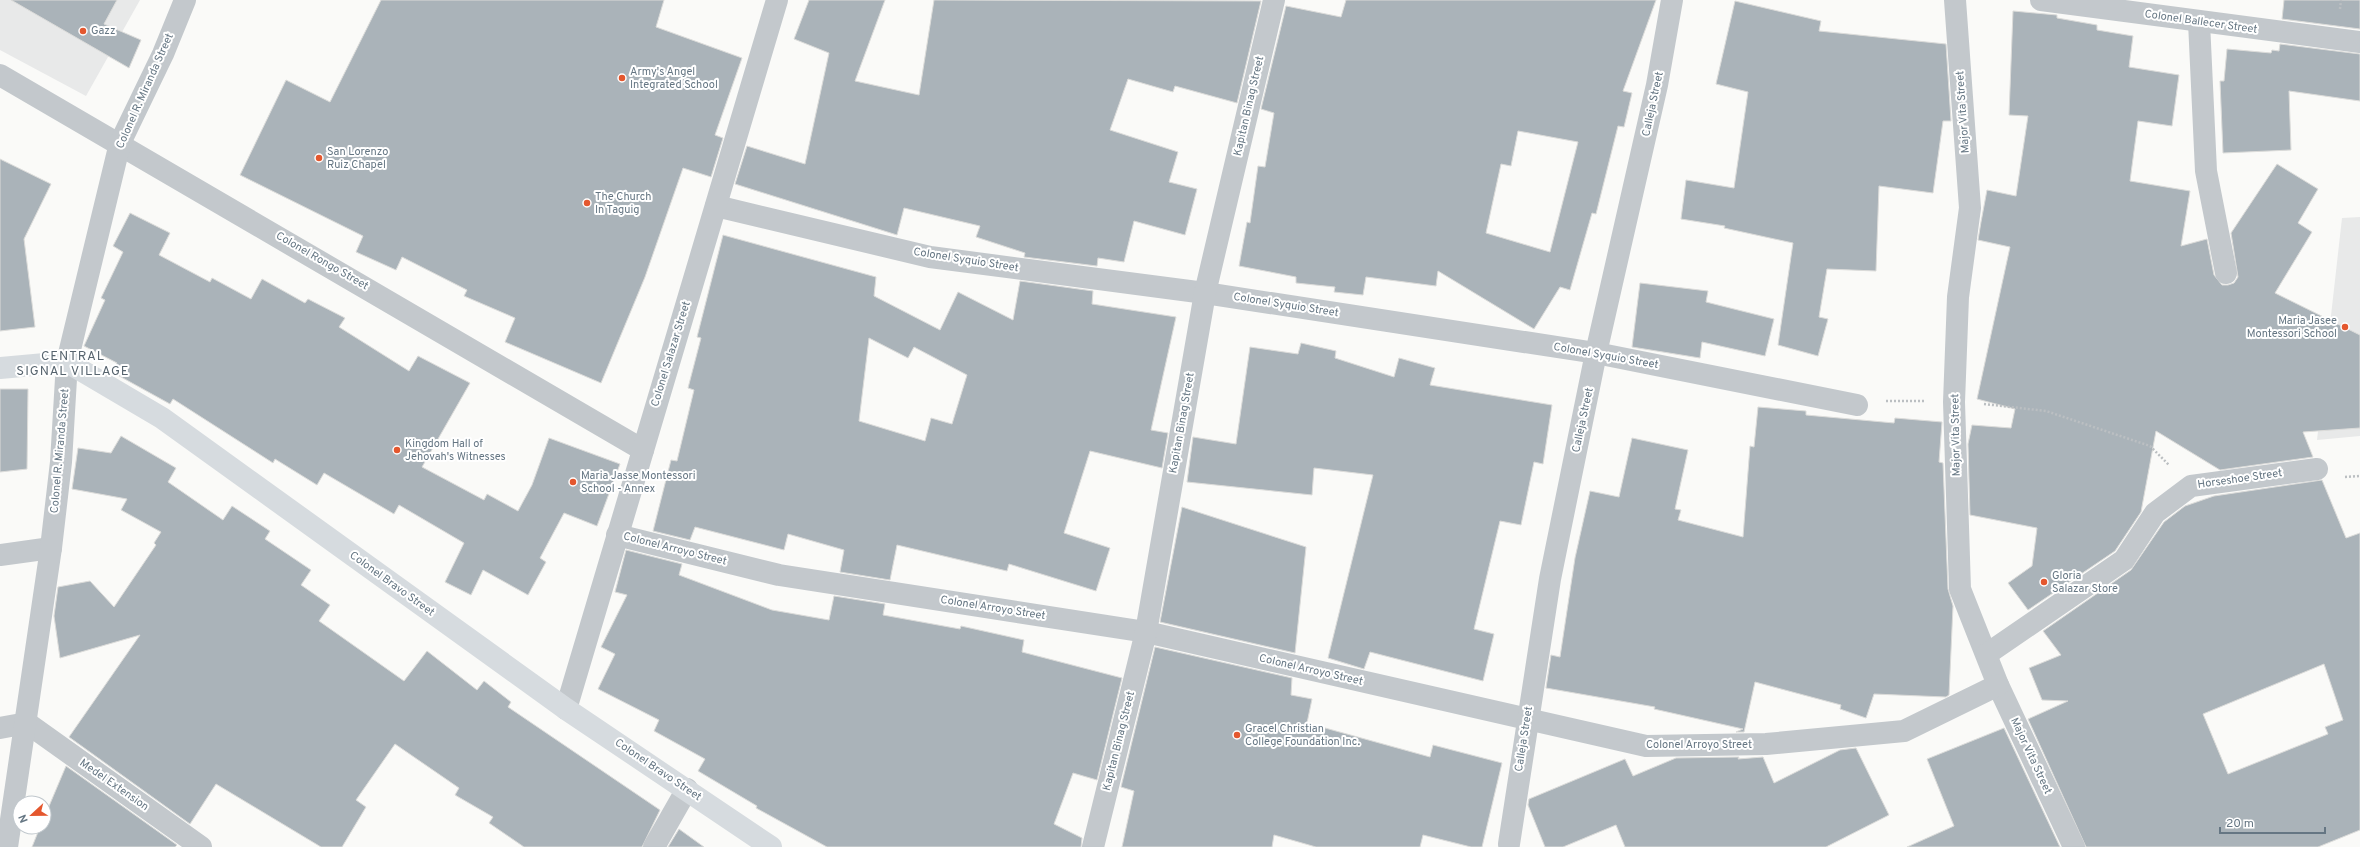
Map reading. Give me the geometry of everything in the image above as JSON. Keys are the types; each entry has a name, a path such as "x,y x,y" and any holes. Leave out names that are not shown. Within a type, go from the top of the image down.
{"main road":[{"path":"0,368 68,362"},
{"name":"Colonel Bravo Street","path":"68,362 162,418 566,709 687,789 771,847"}],"street":[{"name":"Colonel R. Miranda Street","path":"7,847 27,723 51,548 61,462 68,362 120,143 163,54 185,0"},
{"name":"Colonel Salazar Street","path":"566,709 777,0"},
{"name":"Kapitan Binag Street","path":"1093,847 1146,632 1205,293 1274,0"},
{"name":"Calleja Street","path":"1509,844 1527,719 1550,579 1596,353 1657,85 1672,0"},
{"name":"Major Vita Street","path":"1955,0 1970,208 1958,297 1954,402 1960,589 1998,685 2074,847"},
{"name":"Colonel Ballecer Street","path":"2041,0 2360,42"},
{"path":"2199,22 2206,171 2226,273"},
{"name":"Colonel Rongo Street","path":"0,74 643,450"},
{"name":"Colonel Syquio Street","path":"716,206 930,257 1205,293 1596,353 1857,405"},
{"name":"Horseshoe Street","path":"1987,654 2124,560 2155,513 2191,486 2317,469"},
{"name":"Colonel Arroyo Street","path":"618,535 779,575 1146,632 1646,746 1766,744 1904,731 1998,685"},
{"path":"0,555 51,548"},
{"path":"0,728 27,723"},
{"name":"Medel Extension","path":"27,723 201,847"},
{"path":"654,847 687,789"}],"path":[{"path":"1857,405 1890,401 1930,401"},
{"path":"1987,404 2046,411 2150,446 2191,486"},
{"path":"2337,478 2360,476"}],"shaded area":[{"path":"0,0 140,0 86,96 0,50"},
{"name":"Maria Jasee Montessori School","path":"2360,217 2360,436 2317,440 2342,218"}],"building":[{"name":"Gazz","path":"11,0 117,0 104,24 141,40 129,68"},
{"path":"381,0 664,0 656,27 742,58 715,135 723,138 711,177 683,168 645,277 601,383 505,342 515,318 464,296 467,290 402,257 396,270 356,252 363,236 240,175 286,80 330,102"},
{"path":"809,0 885,0 855,81 919,95 934,0 1261,1 1237,103 1175,86 1173,92 1128,79 1110,130 1178,152 1169,182 1197,189 1185,235 1134,221 1124,262 1098,258 1097,266 1024,257 1025,253 976,237 980,226 904,208 897,235 735,184 747,146 805,164 829,53 794,39"},
{"path":"1346,0 1656,0 1623,91 1632,93 1624,127 1618,126 1596,214 1592,213 1570,290 1560,287 1534,329 1438,271 1436,286 1366,277 1363,295 1334,292 1335,287 1296,283 1296,277 1239,266 1247,222 1250,223 1258,166 1265,167 1274,113 1261,109 1286,6 1341,17","holes":["1518,131 1578,142 1550,252 1486,233 1501,164 1511,166"]},
{"path":"2284,0 2360,0 2360,29 2282,19"},
{"path":"1735,1 1821,21 1819,31 1946,44 1951,121 1943,121 1933,193 1879,186 1876,271 1827,269 1819,317 1828,319 1818,356 1778,345 1793,243 1724,228 1725,226 1681,219 1686,180 1734,188 1748,92 1716,84"},
{"path":"2013,11 2057,15 2057,18 2097,25 2097,30 2133,36 2129,67 2179,75 2172,126 2138,121 2130,181 2190,191 2181,246 2207,239 2214,275 2222,285 2234,283 2238,277 2231,233 2277,164 2318,189 2298,223 2312,232 2275,293 2360,335 2360,428 2303,432 2313,457 2220,470 2156,431 2141,512 2115,551 2028,610 2008,583 2032,566 2037,528 1970,515 1968,444 1972,425 2011,428 2015,409 1977,399 2010,247 1978,240 1981,222 1987,190 2016,196 2028,116 2009,115"},
{"path":"2280,44 2360,54 2360,101 2289,91 2291,150 2223,153 2220,81 2224,81 2227,49 2271,53 2272,50 2279,51"},
{"path":"0,159 51,184 24,239 35,327 0,331"},
{"path":"130,213 170,233 159,255 210,282 212,278 251,299 262,279 305,303 308,299 345,318 339,327 409,371 418,356 470,383 422,467 484,500 487,494 518,511 532,485 549,438 620,464 597,526 564,513 540,558 546,562 528,595 483,570 471,595 445,582 464,543 399,505 394,514 324,473 317,485 275,459 273,463 173,399 170,404 112,372 117,363 84,346 105,300 101,298 123,252 113,246"},
{"path":"723,235 876,277 874,296 940,330 958,292 1013,320 1020,281 1093,291 1092,304 1176,317 1151,430 1168,433 1162,468 1090,451 1064,533 1110,548 1096,591 1009,564 1007,571 897,545 890,580 840,572 844,550 788,534 784,550 695,527 690,540 653,531 671,460 677,461 694,390 688,388 701,338 697,337","holes":["869,338 908,358 914,347 967,375 952,424 931,418 925,441 859,421"]},
{"path":"1640,283 1708,291 1706,302 1774,319 1765,356 1702,342 1700,358 1632,347"},
{"path":"1301,343 1336,351 1335,358 1394,377 1399,358 1435,368 1430,385 1552,405 1543,464 1534,462 1521,525 1500,521 1474,629 1494,634 1483,681 1370,652 1364,669 1328,658 1373,475 1314,468 1312,495 1187,482 1193,437 1236,444 1250,347 1298,354"},
{"path":"0,389 28,389 27,469 0,472"},
{"path":"1758,407 1806,411 1806,415 1894,423 1895,418 1942,422 1939,462 1943,463 1948,589 1953,606 1949,695 1946,697 1874,694 1866,718 1840,709 1841,705 1755,682 1744,732 1736,732 1743,729 1654,709 1655,707 1546,688 1551,655 1560,657 1575,558 1590,491 1619,497 1632,438 1688,450 1675,509 1681,510 1678,520 1743,537 1750,446 1754,447"},
{"path":"121,436 176,468 168,482 223,520 232,506 270,531 265,539 311,570 301,585 330,605 319,621 404,681 427,651 477,690 484,681 511,702 508,707 660,810 642,847 524,847 489,823 493,817 455,795 459,788 395,744 356,800 366,807 342,847 321,847 216,784 190,824 69,737 140,635 60,658 54,616 58,587 90,581 114,607 156,545 154,543 161,532 121,510 127,499 72,489 78,448 111,453"},
{"path":"2322,480 2346,538 2360,533 2360,830 2318,847 2086,847 2028,719 2068,701 2042,700 2029,668 2061,655 2043,631 2131,570 2164,522 2185,506 2214,496","holes":["2324,664 2343,720 2325,727 2328,734 2228,774 2203,714"]},
{"path":"1182,507 1306,547 1295,653 1160,622"},
{"path":"626,550 682,564 679,575 772,610 829,620 834,596 885,604 883,615 960,629 961,626 1024,640 1022,652 1122,678 1097,780 1073,773 1054,824 1082,838 1081,847 827,847 756,808 757,806 698,771 705,759 654,731 659,720 598,689 615,654 601,647 627,595 615,592"},
{"path":"1155,647 1292,678 1291,695 1312,699 1307,723 1430,757 1433,745 1502,763 1482,847 1471,847 1423,835 1420,847 1316,847 1274,835 1272,847 1122,847 1134,791 1121,787"},
{"path":"2004,728 2060,847 1907,847 1954,826 1927,759"},
{"path":"1856,748 1889,815 1826,847 1625,847 1616,825 1563,847 1545,847 1528,805 1529,799 1625,759 1633,776 1676,758 1739,757 1738,759 1763,757 1774,783 1840,750"},
{"path":"66,766 177,845 175,847 32,847 37,835 52,835 52,799"},
{"path":"679,829 704,847 668,847"}],"place":[{"name":"Gazz","path":"83,31"},
{"name":"Army's Angel Integrated School","path":"622,78"},
{"name":"San Lorenzo Ruiz Chapel","path":"319,158"},
{"name":"The Church In Taguig","path":"587,203"},
{"name":"Maria Jasee Montessori School","path":"2345,327"},
{"name":"Kingdom Hall of Jehovah's Witnesses","path":"397,450"},
{"name":"Maria Jasse Montessori School - Annex","path":"573,482"},
{"name":"Gloria Salazar Store","path":"2044,582"},
{"name":"Gracel Christian College Foundation Inc.","path":"1237,735"}],"district":[{"name":"CENTRAL SIGNAL VILLAGE","path":"73,364"}]}
